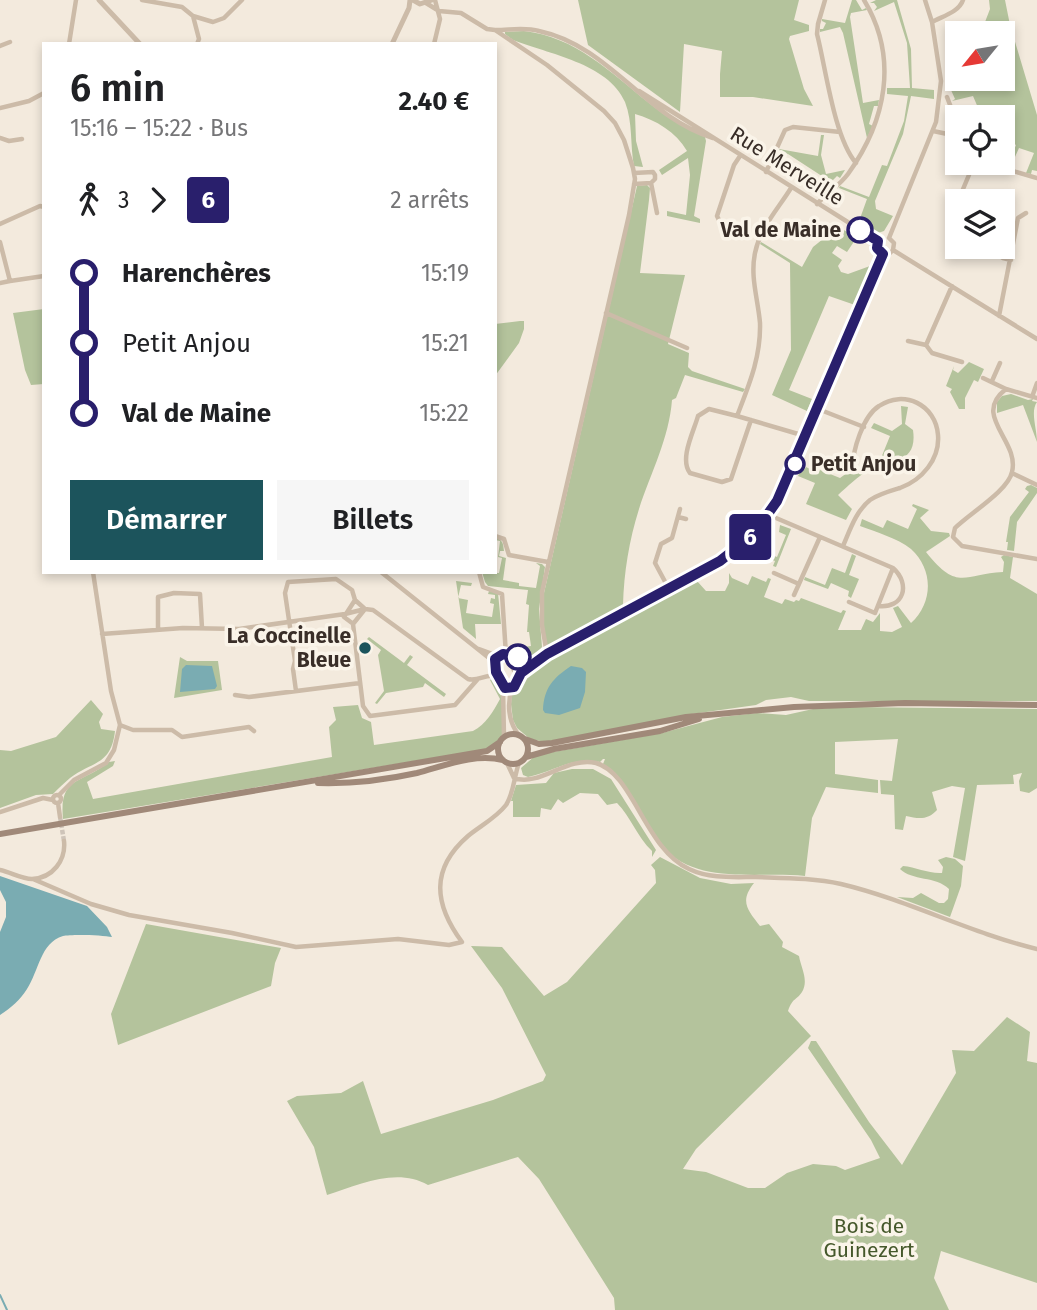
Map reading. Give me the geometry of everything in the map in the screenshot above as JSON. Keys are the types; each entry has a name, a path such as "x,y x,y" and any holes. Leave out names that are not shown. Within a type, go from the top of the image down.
{"main road":[{"path":"0,834 487,751 510,734 539,744 687,717 794,707 905,703 1037,705"},
{"path":"302,783 345,784 416,773 483,758 519,763 526,757 545,751 660,731 704,717"},
{"path":"521,737 528,748 526,757"},
{"path":"502,739 498,751 505,761"}],"street":[{"path":"69,42 76,0"},
{"path":"99,0 137,42"},
{"path":"142,0 182,8 193,16 213,22 224,18 242,0"},
{"path":"825,0 817,34 840,132 847,153 856,163"},
{"path":"817,204 836,188 856,163 875,126 885,82 880,35 864,0"},
{"path":"889,238 933,131 941,80 932,22 925,0"},
{"path":"932,22 955,11 963,0"},
{"path":"393,42 414,1 431,1"},
{"path":"431,1 439,11 440,19 434,42"},
{"path":"431,1 439,11 461,13 487,29 495,30 547,65 604,111 615,123 624,140 634,173 634,184 606,313 548,562 541,604 547,654"},
{"path":"193,16 198,42"},
{"name":"Rue Merveille","path":"495,30 536,30 562,37 599,59 639,91 878,241"},
{"path":"0,46 10,42"},
{"path":"0,108 29,101 42,94"},
{"path":"947,97 950,105"},
{"path":"766,172 785,130 793,127 840,132"},
{"path":"933,131 945,134"},
{"path":"0,138 9,141 22,139"},
{"path":"720,222 717,216 734,165 740,156"},
{"path":"634,173 653,172 655,179 651,183 634,184"},
{"path":"1015,172 1037,178"},
{"path":"651,183 657,213"},
{"path":"737,416 752,379 758,354 760,326 754,280 755,252 764,228 791,188"},
{"path":"0,224 42,206"},
{"path":"999,316 1012,260 1018,218 1026,213"},
{"path":"884,237 889,238 894,243 893,250 889,254 883,254 877,248 878,241 884,237"},
{"path":"0,242 10,281"},
{"path":"893,250 1037,339"},
{"path":"511,663 523,665 547,654 731,554 753,535 769,515 784,488 883,254"},
{"path":"1008,259 1012,260"},
{"path":"0,283 42,276"},
{"path":"926,345 952,286"},
{"path":"606,313 687,348"},
{"path":"908,341 926,345 932,353 962,362"},
{"path":"992,381 1000,363"},
{"path":"983,378 1035,398 1037,383"},
{"path":"1006,389 997,396 993,409 1013,461 1012,473 1004,486 955,528 953,537 956,542 969,548 1037,559"},
{"path":"843,546 855,518 868,502 913,482 929,466 939,435 936,422 928,410 918,402 899,398 877,407 864,428 852,460 853,469"},
{"path":"818,409 864,428"},
{"path":"751,420 731,479 722,482 690,473 685,459 698,416 709,410 737,416 751,420 805,436"},
{"path":"1012,473 1037,485"},
{"path":"668,589 654,563 660,544 672,538 680,509"},
{"path":"769,515 893,568 902,578 904,591 898,601 890,606 878,606"},
{"path":"678,517 686,519"},
{"path":"497,536 503,537 509,555 548,562"},
{"path":"794,595 820,537"},
{"path":"849,602 875,613 893,568"},
{"path":"774,573 799,584"},
{"path":"0,812 43,798 56,802 62,799 59,796 67,785 97,769 111,756 120,725 111,691 93,574"},
{"path":"383,574 478,648 494,664 503,687 502,739"},
{"path":"480,574 483,587 502,594 504,649 491,674"},
{"path":"296,691 293,669 295,661 285,593 288,582 336,579 352,590 355,600 365,609"},
{"path":"158,630 159,596 177,593 200,594 202,628"},
{"path":"355,600 344,617 352,624 364,711 373,717 455,705 477,679"},
{"path":"102,634 202,628 239,629 365,609 377,611 466,678 477,679 491,674 499,677"},
{"path":"352,624 365,609"},
{"path":"478,648 502,655 511,663 518,681"},
{"path":"521,737 512,724 509,706 512,688 524,671 547,654"},
{"path":"466,678 468,691"},
{"path":"235,695 249,697 360,683"},
{"path":"503,687 512,688"},
{"path":"120,725 133,730 165,728 182,737 250,727 254,731"},
{"path":"505,761 514,778"},
{"path":"0,870 33,879 91,904 129,915 296,947 398,939 449,945 462,942 450,926 443,909 440,897 442,873 452,852 508,803 519,763"},
{"path":"514,778 536,778 565,766 596,764 610,771 664,851 685,868 704,875 803,879 839,884 1037,949"},
{"path":"56,802 60,817"},
{"path":"33,879 58,866 64,854 64,841"}],"green space":[{"path":"578,0 799,0 794,20 809,25 809,31 790,36 789,39 804,89 813,106 753,97 720,97 722,51 684,44 680,112 588,45"},
{"path":"852,0 856,0 862,10 867,10 851,13 850,17 863,103 879,100 878,106 874,106 869,124 873,126 867,138 843,33 840,27 820,32 826,23 822,19 845,23"},
{"path":"876,0 897,0 911,49 912,88 934,90 934,99 911,96 903,134 875,201 876,209 893,216 884,231 878,233 858,224 867,199 839,188 840,186 869,197 882,165 887,166 904,121 908,96 887,94 887,88 910,88 907,43 894,2 874,11 877,7 870,3"},
{"path":"989,0 1005,0 1009,21 985,21 990,9"},
{"path":"524,31 560,40 576,48 606,68 662,113 705,137 694,216 700,219 700,223 667,216 667,211 686,215 690,175 688,158 662,175 659,170 687,151 677,138 658,123 635,114 636,141 643,167 634,166 628,110 617,89 591,69 513,40 505,34"},
{"path":"1015,42 1037,115 1037,171 1026,173 1034,153 1019,148 1015,157 1015,105 977,105 973,96 952,101 955,99 951,91 1015,91"},
{"path":"821,135 824,135 821,155 826,174 845,170 840,178 837,176 831,182 788,154 778,151 779,149 818,156"},
{"path":"647,185 650,188 640,273 685,275 668,344 689,353 688,367 692,371 745,389 743,392 685,375 676,398 672,400 663,442 635,521 623,605 651,591 697,581 706,591 725,591 729,583 729,573 732,578 748,585 752,576 766,582 768,578 771,579 764,597 782,604 785,599 794,602 801,598 841,613 846,611 838,630 861,630 866,619 873,622 880,613 880,631 892,632 902,627 893,608 898,606 911,623 924,606 927,576 919,557 911,549 893,538 860,526 862,519 883,528 887,520 908,529 917,509 913,504 929,510 920,518 931,531 949,533 950,536 926,552 946,572 962,578 1003,572 1004,562 1001,557 1013,557 1010,578 1037,594 1037,701 809,701 791,697 545,742 530,739 517,728 513,720 512,694 527,670 622,617 617,611 552,647 547,645 544,593 637,186"},
{"path":"838,227 857,237 847,252 837,246 832,253 842,260 838,266 841,272 848,274 870,266 855,305 829,296 789,390 812,399 807,411 772,395 791,350 790,263 760,244 761,242 802,267 813,247"},
{"path":"42,309 42,384 31,385 25,370 13,313"},
{"path":"524,321 519,343 497,373 497,324"},
{"path":"969,362 984,369 978,382 974,380 965,398 965,409 959,409 950,392 952,389 946,386 954,366 953,370 958,373"},
{"path":"1011,394 1037,402 1034,415 1037,442 1023,405 997,413 997,402 1002,396"},
{"path":"901,406 908,407 905,424 913,430 911,449 901,459 865,472 838,495 852,509 846,520 806,504 815,483 798,476 801,469 806,467 818,473 820,470 840,478 847,473 857,473 862,460 879,463 890,436 871,428 874,423 892,431 902,424"},
{"path":"1031,485 1037,488 1037,493 1017,522 1014,551 1007,550 1010,517 1029,492 1025,489"},
{"path":"772,520 774,521 770,531 765,530 757,550 777,557 786,535 779,532 780,525 791,529 776,567 773,566 775,561 757,554 754,561 737,554 751,544"},
{"path":"497,538 501,541 504,551 500,551 499,556 506,558 503,580 536,588 540,566 536,563 545,567 539,609 542,647 534,656 510,649 531,646 527,632 528,590 488,586 483,574 499,573 502,558 498,557 500,541"},
{"path":"852,554 856,556 849,575 859,579 851,598 848,596 849,591 831,583 828,589 804,580 805,577 825,585 832,568 845,573"},
{"path":"456,581 472,583 471,586 461,585 458,597"},
{"path":"489,591 498,593 501,624 475,624 476,639 463,628 459,598 468,600 466,613 492,617 494,604 490,603 491,598 495,599 495,595 488,594"},
{"path":"369,637 404,663 410,655 413,657 407,665 446,694 444,697 425,683 423,687 386,693 375,703 384,691 378,655 381,650 367,639"},
{"path":"180,657 187,661 218,661 222,690 174,698"},
{"path":"493,678 501,696 504,728 500,738 487,749 63,819 64,795 68,788 109,762 115,761 113,766 87,782 93,799 332,757 329,727 336,720 333,707 358,705 362,718 371,722 374,745 473,731 492,713 500,699 490,680"},
{"path":"91,700 103,714 99,722 101,729 115,731 105,757 70,778 53,794 36,795 0,808 0,750 11,751 56,737"},
{"path":"813,709 1037,709 1037,788 1029,793 1020,791 1022,773 1013,775 1014,784 977,785 965,861 953,857 965,788 952,786 932,792 937,810 923,818 906,816 903,830 895,829 894,795 881,794 880,780 892,781 898,739 835,742 835,774 878,780 878,793 826,787 812,818 805,876 729,874 692,867 676,859 662,846 622,781 603,764 605,759 600,762 571,763 528,777 523,775 521,768 536,755 662,733 722,717 757,713 786,715"},
{"path":"572,769 593,769 611,779 656,850 652,857 652,851 617,803 607,805 598,794 580,793 563,803 558,799 551,810 541,808 540,817 513,817 511,801 516,785 546,783 554,773"},
{"name":"Bois de Guinezert","path":"660,857 700,878 731,884 754,883 747,895 749,910 760,926 769,924 783,942 782,947 799,956 805,978 804,987 788,1011 811,1036 696,1149 683,1169 706,1172 748,1188 765,1188 787,1173 813,1164 836,1166 845,1170 880,1158 871,1140 808,1048 811,1041 816,1041 869,1122 902,1165 956,1073 952,1050 974,1051 1007,1017 1030,1032 1027,1061 1037,1063 1037,1283 941,1251 934,1278 949,1310 615,1310 614,1298 539,1179 518,1157 428,1185 416,1180 390,1178 327,1195 314,1147 287,1101 297,1096 341,1093 363,1081 381,1134 493,1100 543,1081 546,1075 502,988 471,946 502,947 544,996 567,982 656,883 655,870 651,865"},
{"path":"946,857 955,859 963,866 961,886 950,917 897,897 913,898 921,893 944,903 948,899 949,889 944,885 900,869 903,866 942,873 943,867 938,860"},
{"path":"146,924 281,948 271,986 118,1045 111,1014"}],"water":[{"path":"186,665 212,666 217,686 215,689 180,692 182,669"},
{"path":"571,666 582,668 586,672 585,692 580,708 559,715 545,713 544,702 554,679"},
{"path":"0,876 87,906 107,927 112,937 73,935 55,940 45,951 24,993 0,1015 0,932 6,917 6,902 0,890"}],"waterway":[{"path":"0,1295 7,1310"}],"tunnel":[{"path":"60,817 64,841"}],"bus line":[{"name":"6","path":"518,657 503,654 495,659 496,672 505,688 514,687 521,673 547,654 720,561 761,526 794,466 883,254 877,248 878,241 860,230"}],"place":[{"name":"Val de Maine","path":"860,230"},
{"name":"Petit Anjou","path":"795,464"},
{"name":"La Coccinelle Bleue","path":"365,648"}]}
